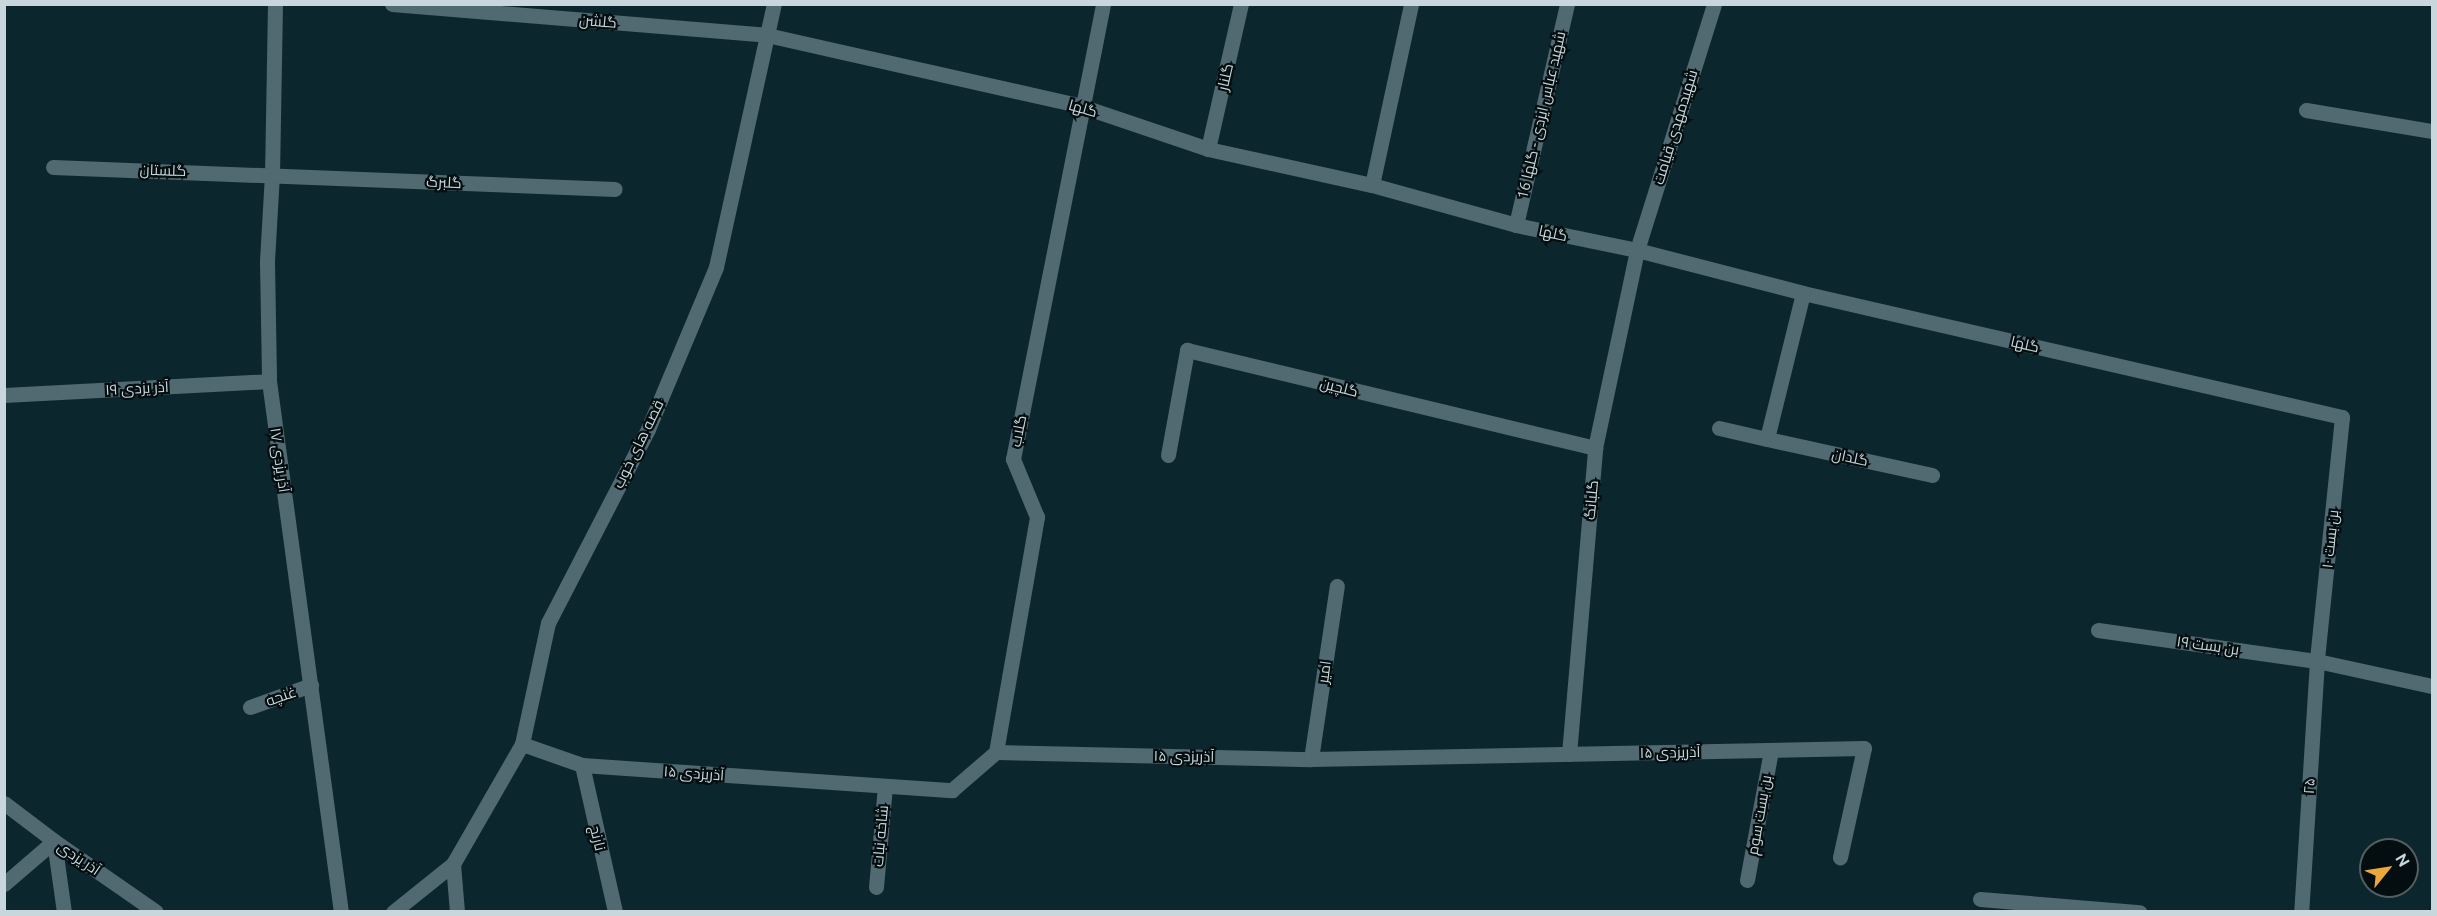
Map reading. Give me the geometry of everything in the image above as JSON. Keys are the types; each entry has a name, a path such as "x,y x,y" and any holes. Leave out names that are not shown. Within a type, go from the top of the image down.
{"street":[{"name":"آذر یزدی ۱۷","path":"275,4 272,174 267,262 269,381 341,912"},
{"name":"گلشن","path":"392,4 483,8 767,35"},
{"name":"قصه های خوب","path":"393,912 453,864 522,744 548,623 648,429 716,267 774,4"},
{"name":"گلاب","path":"996,752 1037,517 1013,459 1103,4"},
{"name":"گلنار","path":"1208,148 1241,4"},
{"path":"1372,185 1411,4"},
{"name":"شهید عباس ایزدی - گلها 16","path":"1516,225 1567,4"},
{"name":"شهیدمهدی قیامت","path":"1637,250 1714,4"},
{"name":"گلها","path":"767,35 1081,106 1208,148 1372,185 1516,225 1637,250 1803,293 2342,417"},
{"path":"2306,110 2433,131"},
{"name":"گلستان","path":"53,167 272,174"},
{"name":"گلبرگ","path":"272,174 615,189"},
{"name":"گلبانگ","path":"1569,754 1595,448 1637,250"},
{"path":"1767,439 1803,293"},
{"name":"گلچین","path":"1168,454 1187,350 1595,448"},
{"name":"آذر یزدی ۱۹","path":"4,395 269,381"},
{"name":"بن بست ۱۰","path":"2317,661 2342,417"},
{"name":"گلدان","path":"1719,428 1932,475"},
{"name":"امیر","path":"1311,759 1336,586"},
{"name":"بن بست ۱۹","path":"2098,630 2317,661 2433,686"},
{"name":"۲۵","path":"2301,912 2317,661"},
{"name":"غنچه","path":"250,707 311,686"},
{"name":"۱۵ آذریزدی","path":"522,744 582,765 952,790 996,752 1311,759 1864,748 1840,857"},
{"name":"بن بست سوم","path":"1747,880 1771,750"},
{"name":"نارنج","path":"582,765 615,912"},
{"name":"شاخه نبات","path":"876,887 885,786"},
{"name":"آذر یزدی","path":"4,802 54,841 156,912"},
{"path":"4,885 54,841"},
{"path":"54,841 64,912"},
{"path":"453,864 457,912"},
{"path":"1980,899 2139,912"}]}
